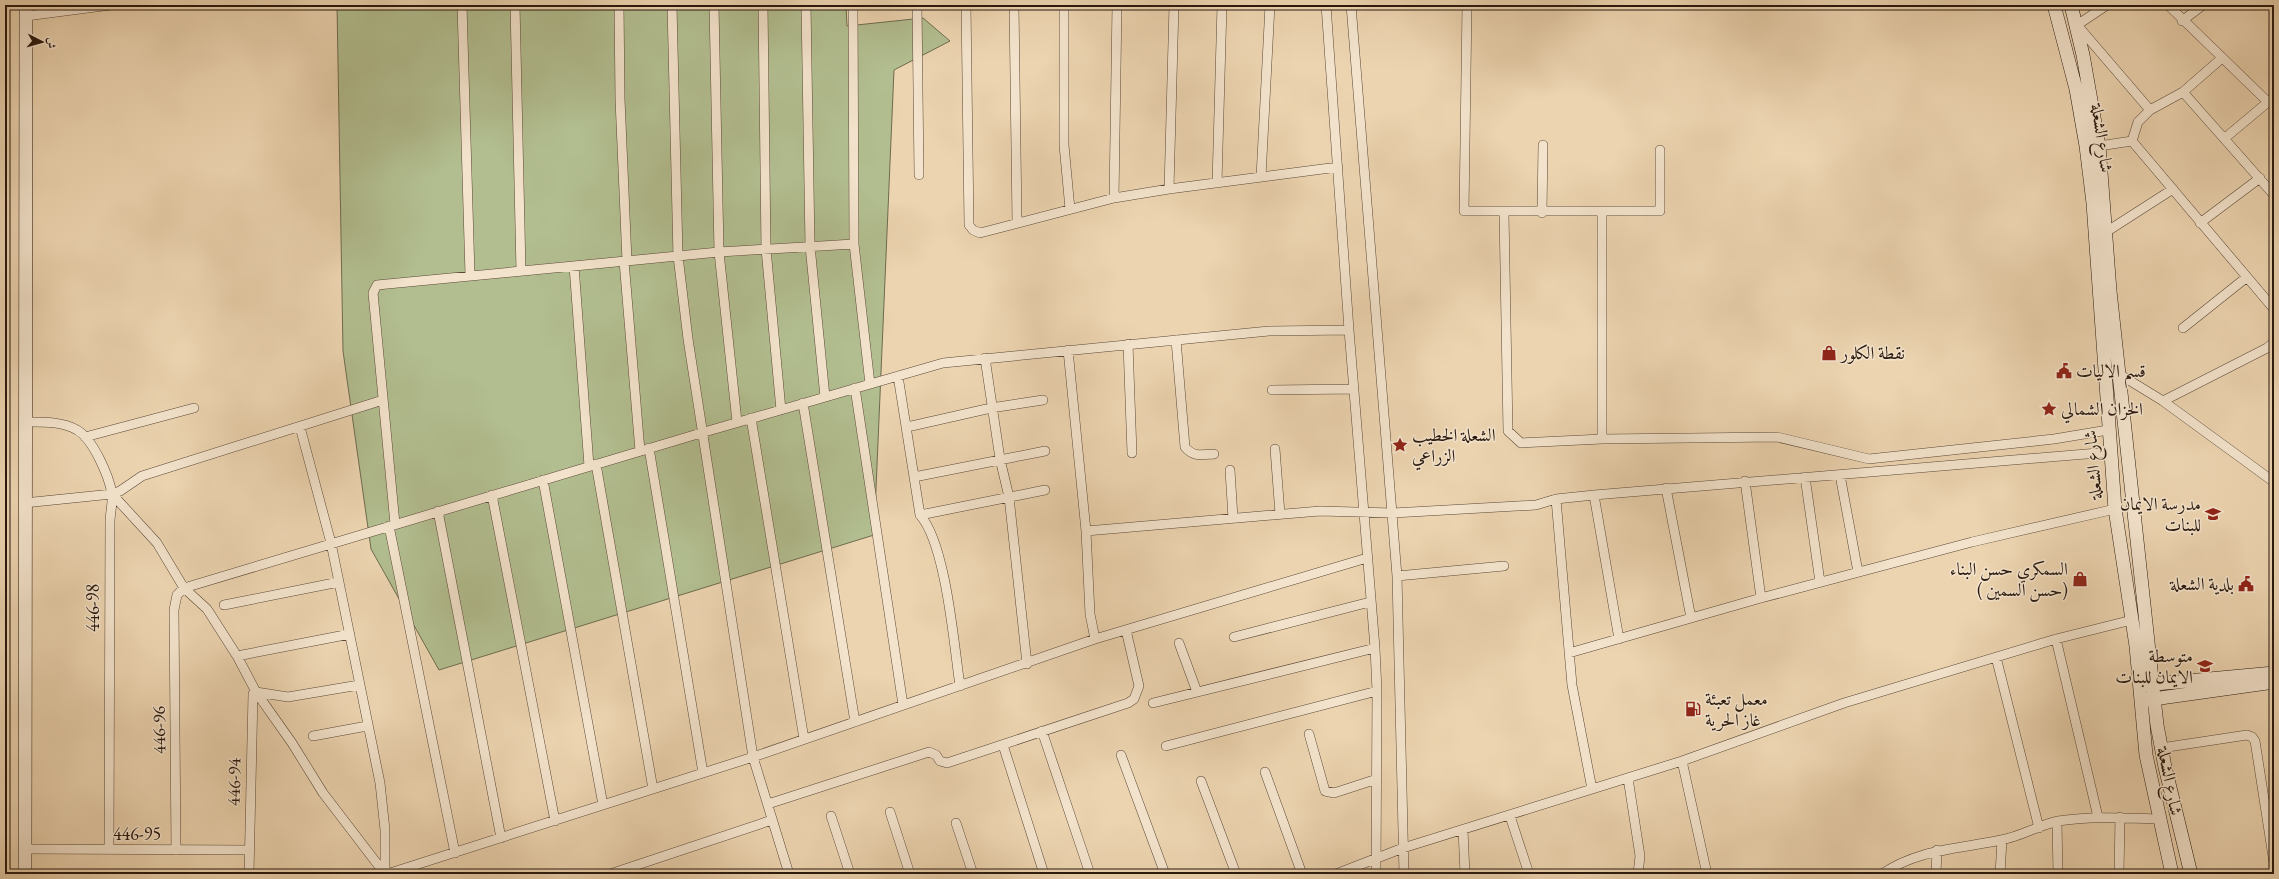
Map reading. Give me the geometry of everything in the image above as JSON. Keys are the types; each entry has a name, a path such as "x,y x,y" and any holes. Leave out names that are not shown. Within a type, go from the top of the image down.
{"main road":[{"name":"شارع الشعلة","path":"2054,5 2076,89 2086,146 2093,203 2108,430 2116,510 2132,620 2146,755 2172,874"},
{"name":"شارع الشعلة","path":"2071,5 2077,24 2099,146 2119,374 2154,699 2161,748 2191,874"},
{"path":"25,874 24,503 26,11"},
{"path":"2138,686 2274,673"},
{"path":"2140,701 2274,682"}],"street":[{"path":"26,11 111,5"},
{"path":"462,5 470,275"},
{"path":"515,5 521,271"},
{"path":"619,5 620,99 625,261 644,450 703,773"},
{"path":"672,5 678,256 701,432 753,757 789,874"},
{"path":"714,5 719,252 737,422"},
{"path":"763,5 766,249 781,410"},
{"path":"806,5 810,246 825,397"},
{"path":"853,5 854,244 870,384"},
{"path":"917,5 919,174"},
{"path":"966,5 969,225 973,230 980,233 1017,222 1114,198 1217,182 1338,167"},
{"path":"1014,5 1017,222"},
{"path":"1064,5 1064,145 1070,209"},
{"path":"1114,198 1118,5"},
{"path":"1169,189 1174,5"},
{"path":"1217,182 1222,5"},
{"path":"1261,177 1270,5"},
{"path":"1326,5 1353,389 1375,648 1376,691 1374,780 1376,874"},
{"path":"1351,5 1397,576 1404,874"},
{"path":"1467,5 1464,212 1542,213 1660,211 1660,150"},
{"path":"2107,5 2077,24 2150,110"},
{"path":"2168,5 2182,21 2222,58 2271,99 2225,138"},
{"path":"2182,21 2203,5"},
{"path":"2132,140 2138,122 2150,110 2183,92 2222,58"},
{"path":"2183,92 2274,195"},
{"path":"2099,146 2132,140"},
{"path":"2132,140 2200,223 2274,308"},
{"path":"1542,213 1543,145"},
{"path":"2200,223 2260,178"},
{"path":"2106,232 2173,189"},
{"path":"1602,212 1602,439"},
{"path":"1504,213 1508,431 1521,443 1602,439 1777,437 1869,459 2054,439 2108,430"},
{"path":"455,853 392,525 374,288 377,285 383,284 719,252 854,244"},
{"path":"574,266 592,465 653,789"},
{"path":"2183,328 2247,277"},
{"path":"184,588 701,432 943,363 1269,331 1349,330"},
{"path":"1176,340 1185,447 1190,454 1214,454"},
{"path":"2163,401 2270,351 2274,342"},
{"path":"1128,344 1132,453"},
{"path":"1068,350 1086,531 1090,614 1095,639"},
{"path":"985,358 1000,459 1009,497 1027,664"},
{"path":"2119,374 2163,401 2274,482"},
{"path":"898,376 920,515 929,528 940,556 960,686"},
{"path":"855,388 904,705"},
{"path":"1272,390 1353,389"},
{"path":"24,503 112,494 125,488 142,476 383,400"},
{"path":"907,427 992,408 1043,400"},
{"path":"803,403 855,722"},
{"path":"85,437 194,408"},
{"path":"751,418 804,739"},
{"name":"446-98","path":"25,422 63,425 76,430 85,437 103,466 112,494 110,522 109,850"},
{"path":"300,427 331,543 350,634 383,806 386,874"},
{"path":"1275,449 1280,514"},
{"path":"914,477 1045,451"},
{"path":"1086,531 1320,511 1393,513 1536,505 1556,499 1666,488 2110,452"},
{"path":"1230,470 1233,518"},
{"path":"1840,475 1858,572"},
{"path":"1805,477 1820,582"},
{"path":"543,480 603,805"},
{"path":"1745,481 1761,598"},
{"path":"1666,488 1691,618"},
{"path":"920,515 1046,490"},
{"path":"112,494 156,544 184,588 207,609 237,656 256,692 292,743 323,792 386,874"},
{"path":"492,495 555,821"},
{"path":"1594,495 1619,639"},
{"path":"1556,499 1572,685 1592,789"},
{"path":"1569,653 1761,598 1972,542 2116,510"},
{"path":"438,511 501,838"},
{"path":"386,874 404,872 455,853 753,757 1027,664 1095,639 1367,558"},
{"path":"1397,576 1504,566"},
{"path":"224,605 339,582"},
{"name":"446-96","path":"176,850 174,610 177,595 184,588"},
{"path":"1234,638 1370,602"},
{"path":"1336,874 1403,848 1510,816 1682,761 1844,703 2056,639 2132,620"},
{"path":"768,804 929,752 936,754 940,761 947,763 1128,703 1134,699 1138,686 1126,630"},
{"path":"237,656 350,634"},
{"path":"2056,639 2098,817"},
{"path":"1178,643 1197,692"},
{"path":"1153,703 1375,648"},
{"path":"1996,657 2038,828"},
{"path":"256,692 288,696 359,685"},
{"path":"1166,746 1376,691"},
{"name":"446-94","path":"249,874 251,697 256,692"},
{"path":"313,736 367,726"},
{"path":"1042,732 1090,874"},
{"path":"1309,734 1325,790 1334,793 1374,780"},
{"path":"2161,748 2247,735 2252,737 2255,741 2274,863"},
{"path":"1003,745 1044,874"},
{"path":"1121,755 1165,874"},
{"path":"1682,761 1707,874"},
{"path":"1265,772 1302,874"},
{"path":"1628,778 1640,856 1638,874"},
{"path":"1201,781 1236,874"},
{"path":"890,812 910,874"},
{"path":"830,816 850,874"},
{"path":"1510,816 1529,874"},
{"path":"1882,874 1912,858 1937,850 2002,840 2057,822 2098,817 2159,819"},
{"path":"2119,874 2120,817"},
{"path":"610,874 772,820"},
{"path":"2057,822 2058,874"},
{"path":"956,823 973,874"},
{"path":"1463,830 1465,874"},
{"path":"2000,874 2002,840"},
{"name":"446-95","path":"25,849 249,850"},
{"path":"1936,874 1937,850"}],"green space":[{"path":"337,5 846,5 847,26 923,18 950,41 894,70 874,535 439,670 371,549 343,351"}],"place":[{"name":"نقطة الكلور","path":"1829,353"},
{"name":"قسم الاليات","path":"2064,371"},
{"name":"الخزان الشمالي","path":"2049,409"},
{"name":"الشعلة الخطيب الزراعي","path":"1400,445"},
{"name":"مدرسة الايمان للبنات","path":"2213,514"},
{"name":"السمكري حسن البناء ( حسن السمين)","path":"2080,579"},
{"name":"بلدية الشعلة","path":"2246,584"},
{"name":"متوسطة الايمان للبنات","path":"2205,666"},
{"name":"معمل تعبئة غاز الحرية","path":"1693,709"}]}
